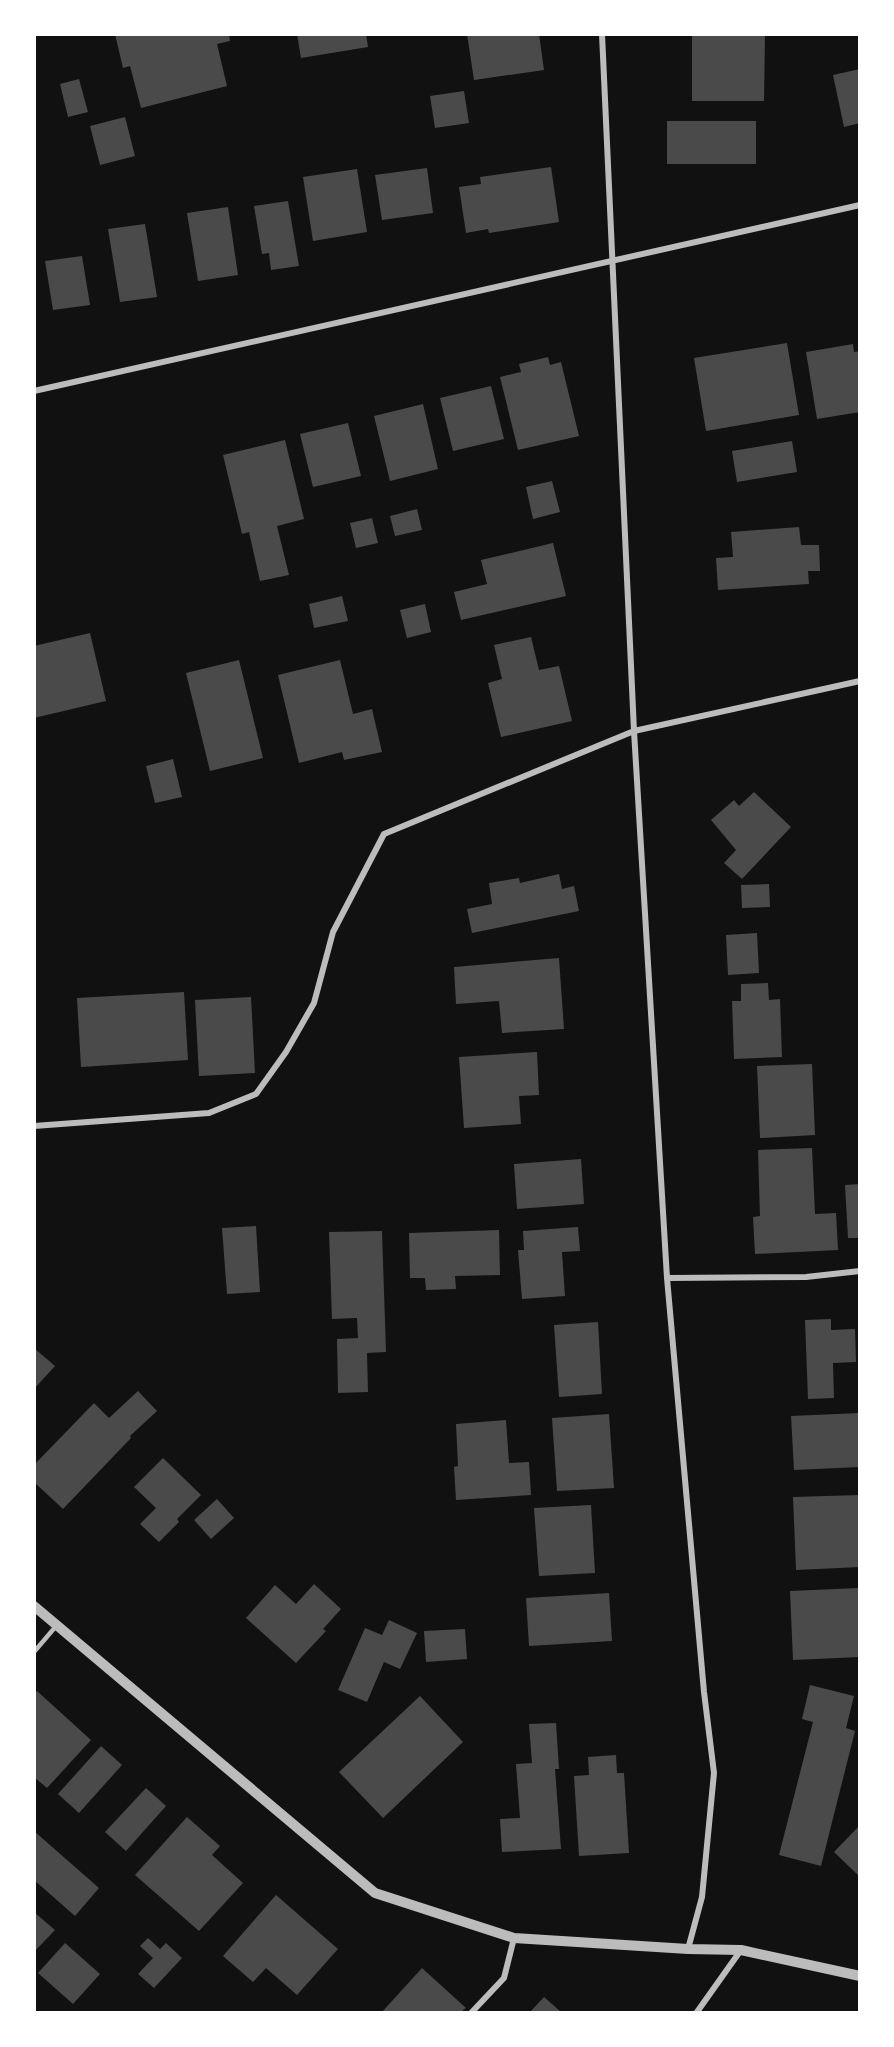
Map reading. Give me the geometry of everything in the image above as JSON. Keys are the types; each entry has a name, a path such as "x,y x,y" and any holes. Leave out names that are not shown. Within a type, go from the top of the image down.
{"street":[{"path":"602,34 634,731 667,1278 704,1692 714,1773 702,1897 687,1949"},
{"path":"34,391 860,205"},
{"path":"34,1126 209,1113 256,1094 286,1052 314,1003 333,932 384,834 634,731 860,681"},
{"path":"667,1278 806,1277 860,1271"},
{"path":"34,1606 375,1893 514,1938 687,1949 741,1950 860,1976"},
{"path":"472,2013 504,1978 514,1938"},
{"path":"697,2013 741,1950"}],"lane":[{"path":"34,1652 57,1625"}],"building":[{"path":"115,34 229,34 230,41 217,44 227,86 141,108 130,66 123,68"},
{"path":"297,34 366,34 368,47 301,58"},
{"path":"467,34 539,34 544,70 474,80"},
{"path":"692,34 765,34 764,101 692,101"},
{"path":"860,69 860,123 844,127 833,75"},
{"path":"79,79 88,112 68,117 60,84"},
{"path":"464,91 469,123 435,128 430,96"},
{"path":"125,117 135,156 100,165 90,126"},
{"path":"667,121 756,121 756,164 667,164"},
{"path":"551,167 559,222 489,233 488,229 466,233 459,187 481,184 480,177"},
{"path":"427,168 433,213 382,220 375,175"},
{"path":"357,169 367,232 313,241 303,177"},
{"path":"288,201 299,266 271,270 269,253 262,254 254,206"},
{"path":"228,207 238,275 198,281 187,213"},
{"path":"145,224 157,297 120,302 108,229"},
{"path":"82,256 90,305 53,310 45,261"},
{"path":"787,343 799,415 706,431 694,358"},
{"path":"853,344 854,352 860,351 860,412 817,419 806,352"},
{"path":"548,357 550,365 561,362 579,436 518,450 500,377 521,372 519,364"},
{"path":"491,386 504,439 453,451 440,398"},
{"path":"423,404 438,469 390,481 374,416"},
{"path":"348,423 361,476 313,487 300,434"},
{"path":"285,440 304,519 277,526 289,575 260,581 249,532 242,534 223,455"},
{"path":"792,441 797,472 737,482 732,451"},
{"path":"552,481 560,512 533,519 526,487"},
{"path":"417,509 422,530 395,536 390,516"},
{"path":"372,518 378,543 356,548 350,523"},
{"path":"799,527 801,545 819,545 820,571 808,571 809,584 718,590 716,558 733,557 731,532"},
{"path":"553,543 566,596 461,620 454,592 487,584 481,560"},
{"path":"342,596 348,621 314,628 309,604"},
{"path":"425,604 431,632 407,638 400,610"},
{"path":"90,633 106,701 34,718 34,646"},
{"path":"531,637 539,670 559,666 572,721 501,737 488,683 502,679 494,645"},
{"path":"239,660 263,758 210,771 186,673"},
{"path":"340,660 353,714 372,709 382,752 344,760 342,752 299,763 278,675"},
{"path":"173,759 182,797 155,803 146,766"},
{"path":"754,792 791,827 742,879 724,863 736,850 711,820 734,800 739,806"},
{"path":"559,874 562,889 574,886 579,911 472,933 467,909 492,904 489,883 519,878 520,883"},
{"path":"769,884 770,907 742,908 741,885"},
{"path":"757,933 759,973 728,975 726,935"},
{"path":"559,958 564,1029 502,1033 499,1001 456,1004 454,967"},
{"path":"768,983 769,1000 780,999 782,1057 734,1059 732,1001 741,1001 741,984"},
{"path":"184,992 188,1060 81,1067 77,998"},
{"path":"251,997 255,1073 199,1076 195,1000"},
{"path":"537,1052 539,1095 519,1096 521,1124 464,1128 459,1057"},
{"path":"812,1064 815,1135 760,1138 757,1066"},
{"path":"812,1148 815,1214 836,1213 838,1250 755,1254 753,1217 760,1216 758,1150"},
{"path":"581,1159 584,1204 517,1209 514,1164"},
{"path":"860,1184 860,1238 848,1238 845,1185"},
{"path":"256,1226 260,1292 227,1294 222,1228"},
{"path":"578,1227 580,1251 562,1252 565,1296 522,1299 518,1250 524,1250 523,1231"},
{"path":"499,1230 500,1275 455,1276 456,1289 426,1290 425,1278 410,1278 409,1233"},
{"path":"382,1231 386,1352 367,1353 368,1392 338,1393 337,1339 358,1338 357,1318 332,1319 329,1232"},
{"path":"831,1319 831,1330 855,1329 856,1362 833,1363 834,1398 808,1399 805,1320"},
{"path":"598,1322 602,1394 559,1397 554,1325"},
{"path":"34,1348 55,1366 34,1389"},
{"path":"138,1391 157,1411 130,1436 131,1438 63,1509 34,1482 34,1465 94,1403 109,1418"},
{"path":"860,1413 860,1467 794,1470 791,1416"},
{"path":"609,1414 614,1488 557,1491 552,1418"},
{"path":"506,1420 509,1463 529,1462 531,1495 456,1500 454,1467 458,1466 456,1424"},
{"path":"163,1458 201,1495 177,1519 179,1522 159,1542 140,1524 156,1508 134,1487"},
{"path":"860,1495 860,1567 796,1570 793,1497"},
{"path":"217,1499 234,1518 211,1539 194,1520"},
{"path":"591,1505 595,1573 539,1576 534,1508"},
{"path":"314,1584 341,1609 323,1629 326,1631 296,1663 246,1618 275,1585 296,1604"},
{"path":"859,1588 860,1657 793,1660 790,1591"},
{"path":"609,1593 612,1641 529,1646 526,1598"},
{"path":"389,1620 417,1633 400,1669 384,1662 367,1702 338,1690 365,1628 382,1635"},
{"path":"465,1629 467,1659 426,1662 424,1631"},
{"path":"810,1685 854,1696 846,1728 855,1731 821,1866 779,1855 813,1722 802,1719"},
{"path":"37,1691 91,1740 47,1788 34,1777 34,1694"},
{"path":"420,1696 463,1742 383,1818 339,1772"},
{"path":"556,1723 559,1769 555,1769 561,1849 502,1852 500,1819 520,1818 516,1764 532,1763 529,1724"},
{"path":"101,1746 122,1765 79,1813 58,1794"},
{"path":"616,1755 617,1773 624,1773 629,1853 579,1856 574,1776 589,1775 588,1757"},
{"path":"146,1788 166,1806 126,1851 105,1832"},
{"path":"187,1817 220,1846 212,1855 243,1883 199,1931 135,1875"},
{"path":"860,1825 860,1877 834,1852"},
{"path":"34,1831 99,1888 75,1916 34,1880"},
{"path":"276,1895 338,1949 297,1995 266,1968 253,1982 223,1956"},
{"path":"34,1912 55,1930 34,1952"},
{"path":"148,1938 160,1949 166,1943 182,1958 154,1988 138,1974 153,1958 140,1946"},
{"path":"65,1943 100,1974 73,2004 38,1973"},
{"path":"422,1968 466,2008 461,2012 382,2012"},
{"path":"544,1997 561,2012 530,2012"}]}
